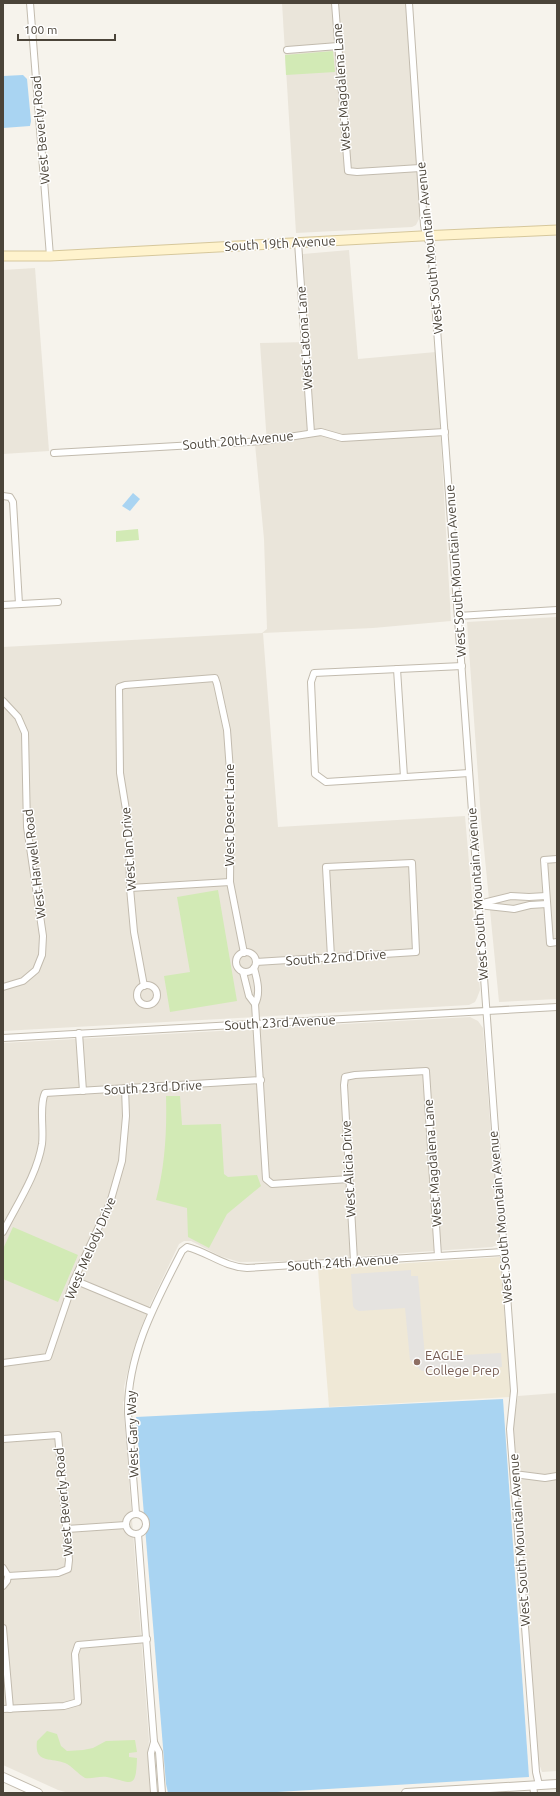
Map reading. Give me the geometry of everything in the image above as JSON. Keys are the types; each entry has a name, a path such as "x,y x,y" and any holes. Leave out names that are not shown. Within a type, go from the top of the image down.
{"main road":[{"name":"South 19th Avenue","path":"3,256 50,256 298,242 557,230"}],"street":[{"name":"West Beverly Road","path":"30,3 50,256"},
{"name":"West Magdalena Lane","path":"335,3 348,170 357,172 420,168"},
{"name":"West South Mountain Avenue","path":"409,3 426,236 431,246 462,666 485,1010 514,1391 510,1429 536,1772 535,1788"},
{"path":"287,50 338,46"},
{"name":"West Latona Lane","path":"298,242 311,433"},
{"name":"South 20th Avenue","path":"54,453 263,441 311,433 326,433 342,438 445,432"},
{"path":"3,496 10,497 13,502 19,604"},
{"path":"3,605 58,602"},
{"path":"458,616 557,610"},
{"path":"462,666 314,673 311,682 315,774 326,782 469,773"},
{"path":"397,669 404,777"},
{"name":"West Desert Lane","path":"119,687 125,685 215,678 227,730 231,784 230,882 244,953"},
{"name":"West Ian Drive","path":"119,687 120,773 129,828 130,888 134,932 144,986"},
{"name":"West Harwell Road","path":"3,701 18,717 25,733 27,827 43,936 42,955 36,970 23,981 3,987"},
{"path":"554,943 546,896 544,860 557,860"},
{"name":"South 22nd Drive","path":"255,965 331,957 416,952 412,863 326,867 331,957"},
{"path":"130,888 230,882"},
{"path":"478,905 512,896 546,896"},
{"path":"478,905 514,909 530,905 547,904"},
{"path":"255,965 249,972 243,972 238,968 236,962 238,956 244,953 252,954 255,965 258,985 258,998 255,1004 261,1080 266,1179 272,1184 349,1179"},
{"path":"243,972 251,1000 255,1004"},
{"path":"246,986 258,985"},
{"name":"South 23rd Avenue","path":"3,1038 557,1007"},
{"path":"79,1033 83,1091"},
{"name":"West Magdalena Lane","path":"426,1071 438,1256"},
{"name":"West Alicia Drive","path":"354,1261 344,1085 345,1077 426,1071"},
{"name":"South 23rd Drive","path":"3,1232 34,1170 42,1145 42,1101 45,1093 261,1080"},
{"name":"West Melody Drive","path":"3,1363 48,1357 74,1280 110,1203 122,1161 126,1116 125,1088"},
{"name":"South 24th Avenue","path":"187,1247 237,1268 503,1252"},
{"name":"West Gary Way","path":"136,1514 128,1396 134,1362 151,1312 182,1251 187,1247"},
{"path":"74,1280 151,1312"},
{"name":"West Beverly Road","path":"3,1439 58,1435 67,1529 68,1569 58,1573 8,1576"},
{"path":"514,1474 545,1478 557,1476"},
{"path":"136,1514 144,1517 147,1522 145,1530 138,1534 131,1533 126,1525 130,1516 136,1514"},
{"path":"67,1529 126,1525"},
{"path":"138,1534 154,1742 151,1753 154,1793"},
{"path":"3,1568 8,1576 7,1582 3,1586"},
{"path":"3,1628 10,1709"},
{"path":"3,1709 64,1706 78,1702 75,1654 78,1645 147,1639"},
{"path":"154,1742 159,1752 162,1793"},
{"path":"3,1777 38,1793"},
{"path":"406,1793 535,1788 557,1784"}],"shaded area":[{"path":"282,3 406,3 420,217 416,225 412,227 296,233"},
{"path":"349,250 358,359 436,352 451,621 373,628 263,633 278,827 465,816 480,990 477,998 475,1002 469,1005 3,1031 3,647 262,633 267,629 264,539 255,444 267,444 260,343 309,342 303,254"},
{"path":"35,268 49,451 3,454 3,270"},
{"path":"557,617 557,999 499,1002 481,818 467,622"},
{"path":"470,1017 478,1021 483,1028 499,1240 497,1245 492,1247 302,1260 292,1263 289,1261 239,1262 220,1256 191,1241 184,1241 179,1244 150,1305 139,1333 124,1387 125,1399 123,1402 149,1740 148,1752 150,1793 69,1793 58,1790 3,1765 3,1043"},
{"name":"EAGLE College Prep","path":"500,1257 511,1397 329,1407 318,1269"},
{"path":"411,1270 411,1276 418,1276 425,1357 501,1353 502,1367 422,1371 410,1360 405,1308 359,1311 353,1306 351,1274"},
{"path":"557,1393 557,1771 542,1772 538,1761 513,1438 514,1419 518,1396"}],"green space":[{"path":"333,51 335,72 286,75 285,55"},
{"path":"138,529 139,540 116,542 116,531"},
{"path":"218,890 237,1001 170,1012 164,976 190,972 177,897"},
{"path":"166,1096 180,1096 182,1125 221,1124 224,1174 228,1177 257,1175 261,1186 227,1214 209,1248 188,1237 187,1208 156,1200 162,1174 165,1148"},
{"path":"13,1227 78,1255 58,1302 3,1279 3,1249"},
{"path":"47,1731 57,1734 61,1746 67,1751 93,1748 106,1741 135,1740 137,1752 129,1753 129,1757 137,1758 134,1780 127,1782 107,1777 85,1778 65,1763 41,1756 38,1753 37,1741"}],"water":[{"path":"23,75 27,79 31,121 30,126 3,128 3,76"},
{"path":"133,493 140,499 130,511 122,506"},
{"path":"503,1399 529,1777 260,1793 168,1793 166,1784 136,1417"}],"place":[{"name":"EAGLE College Prep","path":"417,1362"}]}
